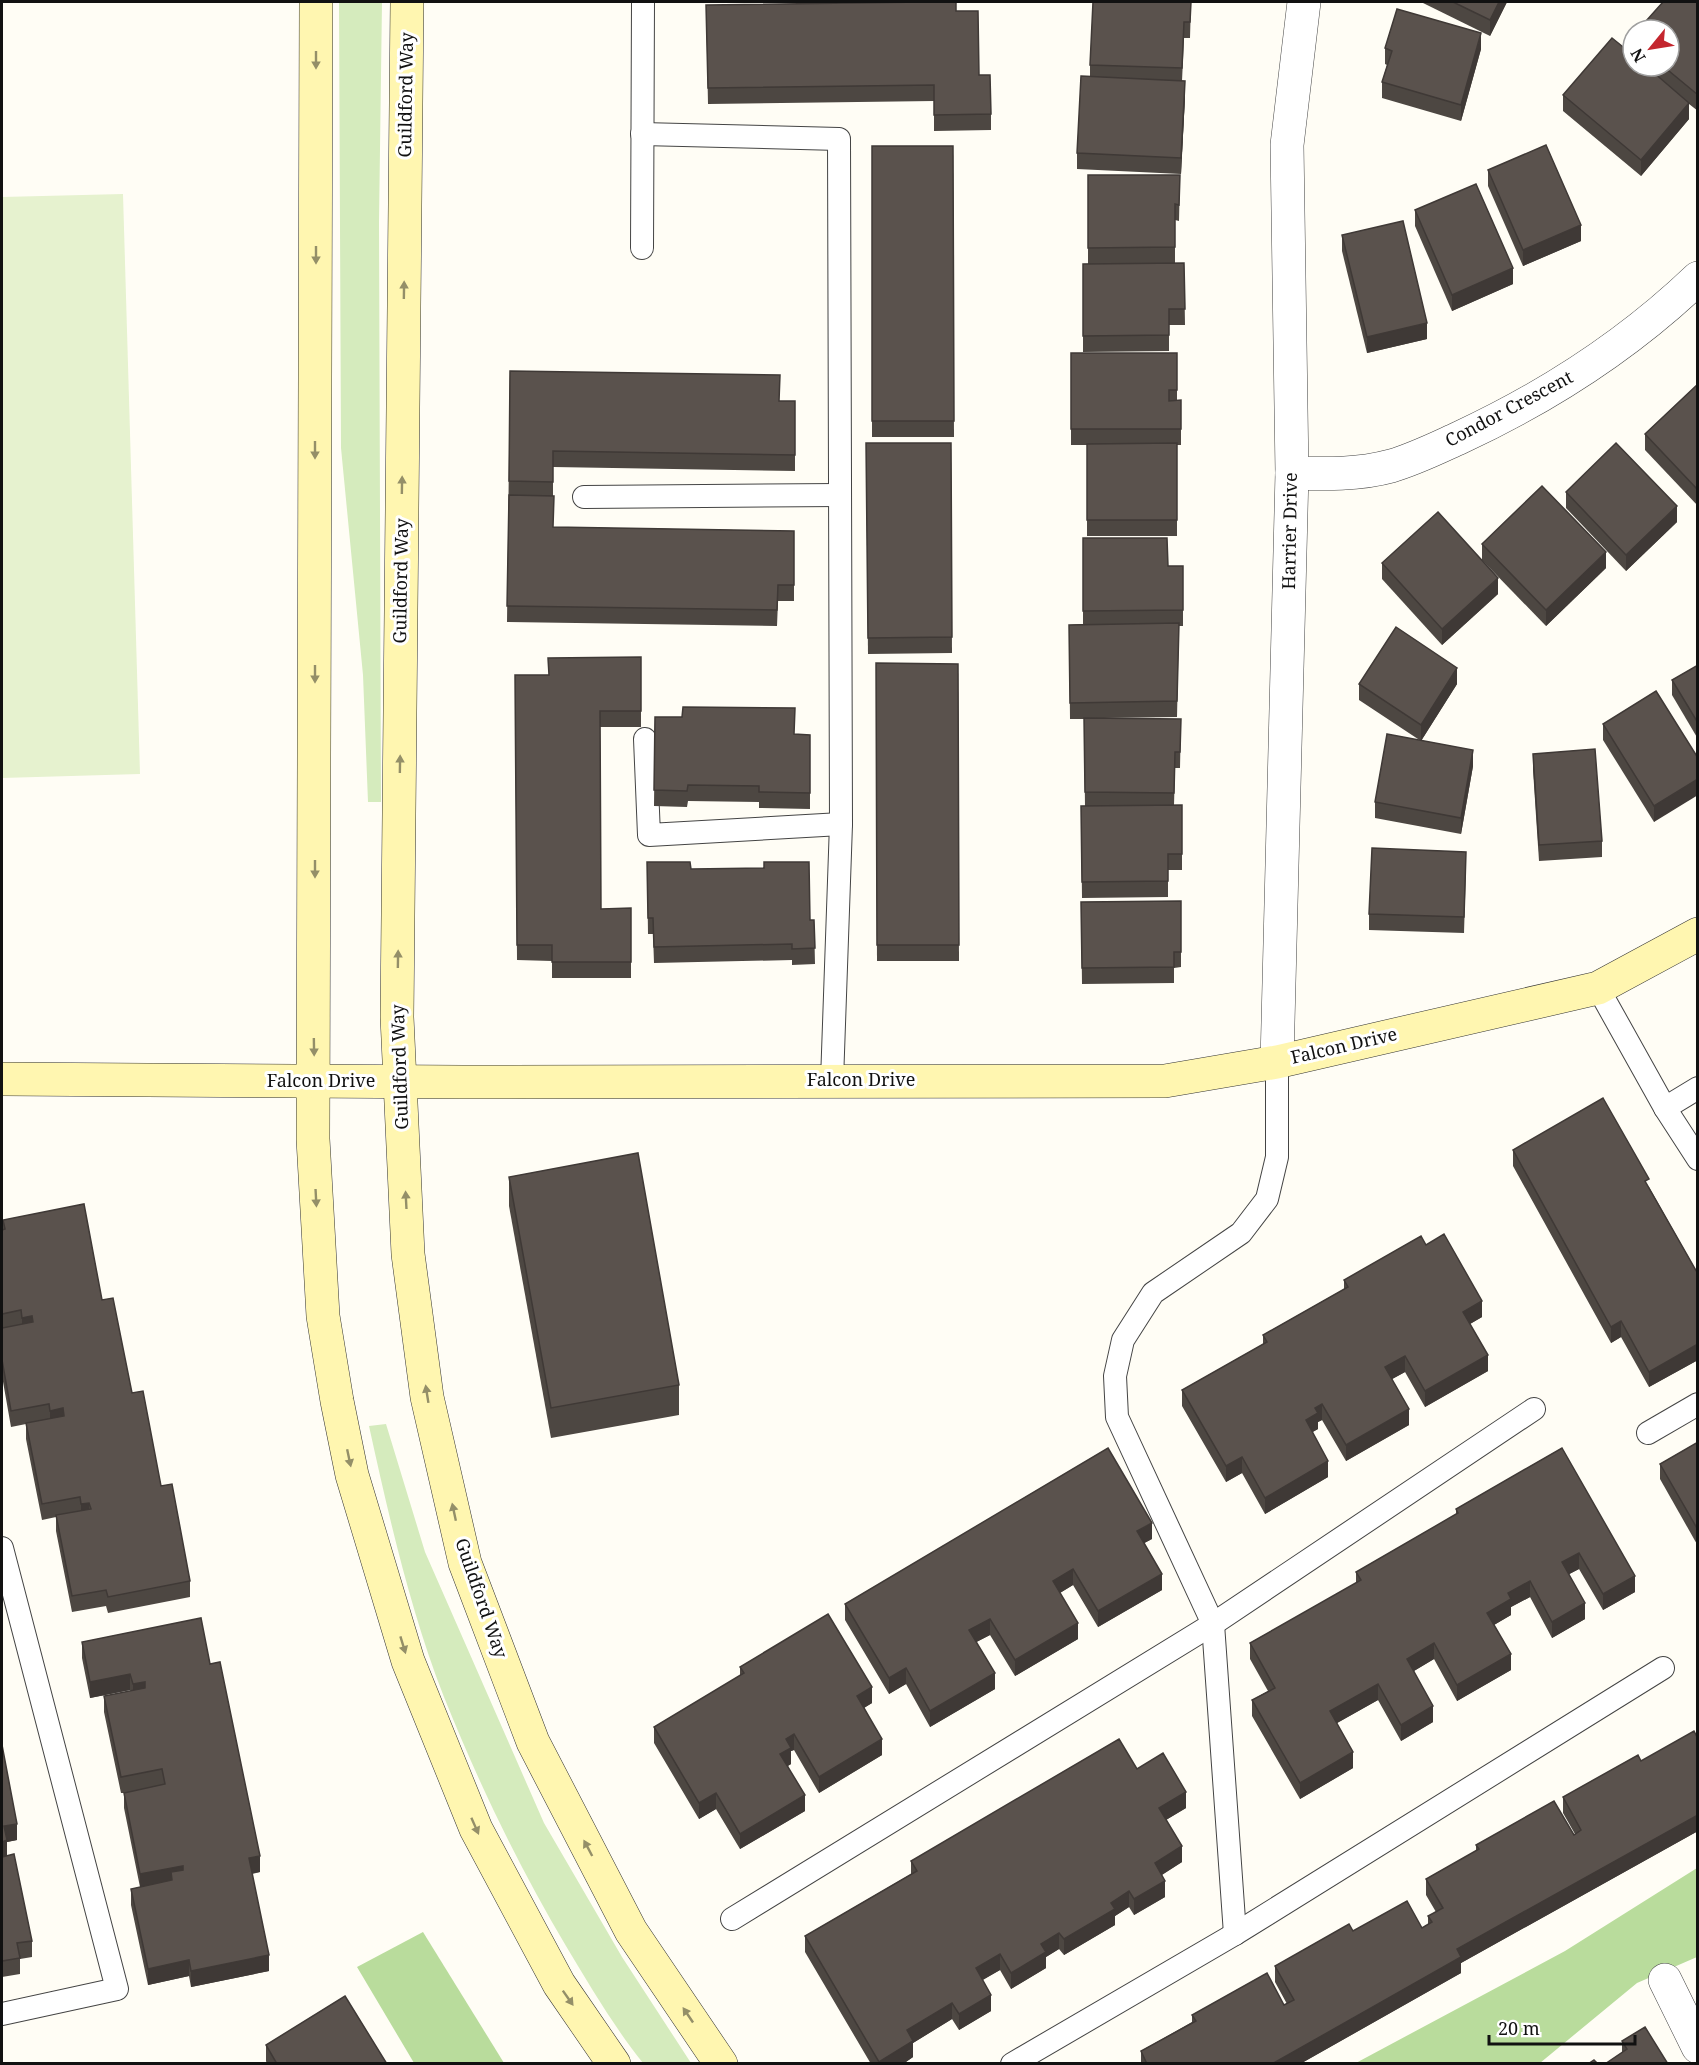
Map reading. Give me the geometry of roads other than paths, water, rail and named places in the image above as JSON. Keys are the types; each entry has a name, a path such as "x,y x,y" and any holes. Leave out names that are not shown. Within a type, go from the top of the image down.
{"main road":[{"path":"316,2 315,1081 313,1139 323,1316 352,1475 408,1661 476,1828 559,1984 614,2064"},
{"name":"Guildford Way","path":"407,2 397,993 408,1254 428,1397 465,1563 533,1742 632,1931 720,2064"},
{"name":"Falcon Drive","path":"2,1079 400,1082 1165,1081 1277,1062 1598,988 1698,934"}],"street":[{"name":"Harrier Drive","path":"1277,1062 1292,473 1287,145 1304,2"},
{"name":"Condor Crescent","path":"1292,473 1358,473 1392,466 1485,426 1580,370 1653,317 1698,278"},
{"path":"1665,1980 1698,2047"}],"lane":[{"path":"642,248 643,2"},
{"path":"642,134 839,139 841,824 832,1081"},
{"path":"584,497 840,495"},
{"path":"645,739 649,835 841,824"},
{"path":"1598,988 1665,1108 1698,1159"},
{"path":"1235,1934 1213,1624 1117,1418 1115,1376 1123,1340 1153,1293 1241,1233 1267,1199 1277,1157 1277,1062"},
{"path":"1665,1108 1698,1088"},
{"path":"1648,1433 1698,1404"},
{"path":"732,1919 1213,1624 1534,1409"},
{"path":"2,1548 117,1989 2,2014"},
{"path":"1012,2064 1235,1934 1664,1668"}]}
